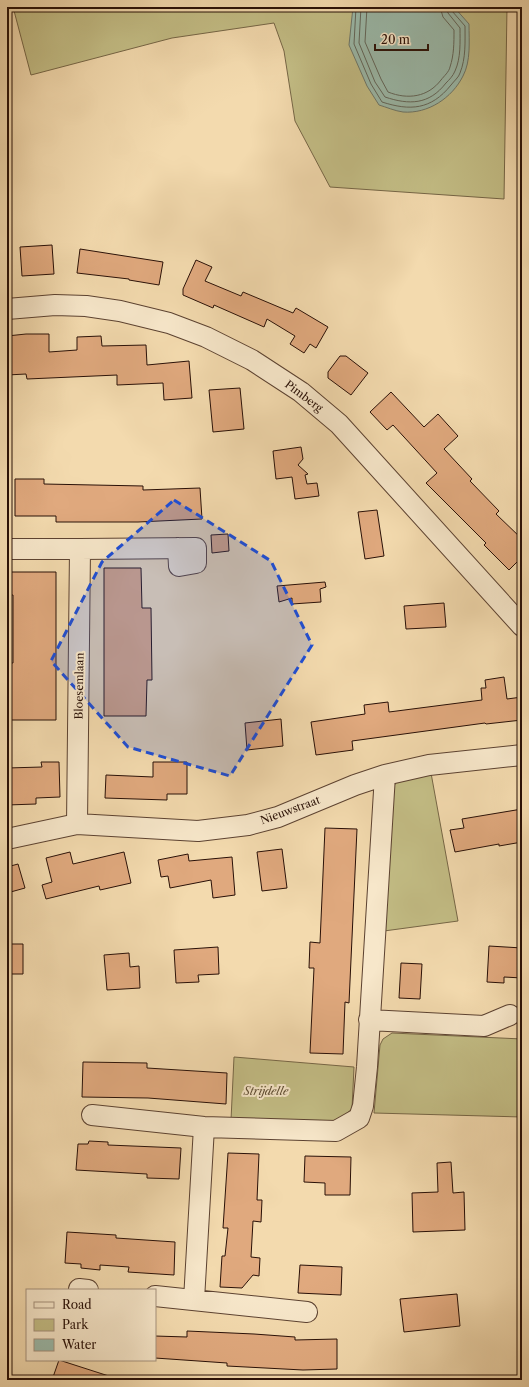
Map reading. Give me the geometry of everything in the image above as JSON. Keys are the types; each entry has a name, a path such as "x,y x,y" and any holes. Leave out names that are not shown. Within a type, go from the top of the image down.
{"street":[{"name":"Pimberg","path":"7,309 55,305 86,306 120,311 169,323 199,334 252,360 302,392 339,424 522,626"},
{"path":"7,549 80,549 196,548 196,563 179,566 178,548"},
{"name":"Bloesemlaan","path":"77,824 80,549"},
{"name":"Nieuwstraat","path":"7,839 77,824 198,831 248,825 278,817 355,785 385,775 430,765 522,755"},
{"path":"92,1114 204,1127 336,1131 359,1118 363,1106 385,775"},
{"path":"369,1020 484,1026 510,1015"},
{"path":"194,1300 204,1127"},
{"path":"156,1296 307,1312"}],"highlighted area":[{"path":"174,500 271,561 312,645 230,776 128,747 51,661 102,562"}],"green space":[{"path":"13,7 507,7 504,199 330,187 295,121 284,51 274,23 172,38 31,75"},
{"path":"431,773 458,921 384,931 394,786 397,781"},
{"path":"392,1033 522,1039 522,1117 374,1113 380,1045 383,1039"},
{"name":"Strijdelle","path":"234,1057 354,1067 352,1109 333,1124 231,1120"}],"water":[{"path":"353,7 454,7 469,24 469,51 466,70 458,84 446,98 421,110 403,112 379,105 367,86 349,45"}],"building":[{"path":"52,245 54,274 22,276 20,247"},
{"path":"80,249 163,262 159,285 129,279 77,273"},
{"path":"196,260 212,267 205,281 241,296 243,292 293,313 296,308 328,327 316,348 310,344 304,353 290,344 295,336 267,319 264,327 214,305 213,308 183,295 183,289"},
{"path":"49,334 49,352 77,350 77,337 101,336 102,346 146,345 147,365 189,361 192,398 164,400 163,383 117,385 117,375 27,379 26,374 7,375 7,336"},
{"path":"340,356 346,356 368,373 351,395 328,378 328,372"},
{"path":"240,388 244,429 213,432 209,390"},
{"path":"391,392 424,427 438,414 458,436 444,449 472,479 470,481 499,511 496,514 522,539 522,557 509,570 484,545 486,543 426,483 437,473 393,425 387,430 370,412"},
{"path":"301,447 303,459 298,465 308,474 305,475 307,484 317,483 319,496 295,499 292,477 276,479 273,451"},
{"path":"15,479 44,479 44,484 143,486 143,490 200,488 202,519 138,522 56,522 56,516 15,516"},
{"path":"377,510 384,556 365,559 358,512"},
{"path":"228,534 229,551 212,553 211,535"},
{"path":"104,568 141,568 142,608 151,608 152,680 147,680 146,716 104,716"},
{"path":"7,572 56,572 56,720 10,720 10,663 13,663 13,595 8,595"},
{"path":"325,582 326,587 320,589 321,602 292,604 292,598 279,602 277,586"},
{"path":"444,603 446,627 406,629 404,606"},
{"path":"504,677 507,699 522,697 522,720 485,723 352,741 353,750 316,755 311,722 365,714 364,705 388,702 389,712 482,700 481,688 486,688 485,680"},
{"path":"281,719 283,746 247,750 245,723"},
{"path":"41,762 59,762 60,797 36,798 36,804 7,805 7,768 42,767"},
{"path":"153,762 187,762 187,794 167,794 167,800 105,798 106,775 153,777"},
{"path":"522,809 522,842 499,846 499,844 455,852 450,830 464,828 462,819"},
{"path":"325,828 357,829 349,1003 345,1002 343,1054 310,1053 314,968 309,968 310,942 320,943"},
{"path":"282,849 287,888 262,891 257,852"},
{"path":"70,852 73,864 124,852 131,883 100,890 99,886 46,899 42,885 52,882 46,858"},
{"path":"188,854 189,861 232,857 235,895 213,898 211,880 170,888 168,876 161,877 158,860"},
{"path":"18,864 25,888 7,893 7,867"},
{"path":"7,944 23,944 23,974 7,974"},
{"path":"489,946 522,948 522,978 504,977 504,983 487,982"},
{"path":"218,947 219,974 198,975 199,982 176,983 174,950"},
{"path":"129,953 130,967 139,966 140,988 107,990 104,955"},
{"path":"401,963 422,964 420,999 399,998"},
{"path":"83,1062 147,1063 147,1068 227,1073 226,1104 148,1098 82,1097"},
{"path":"89,1141 108,1142 108,1145 181,1148 179,1179 147,1178 147,1174 76,1170 78,1144 88,1144"},
{"path":"228,1153 259,1154 257,1200 262,1200 261,1222 253,1221 251,1257 260,1258 259,1276 253,1275 242,1288 220,1287 222,1256 225,1256 228,1228 223,1228"},
{"path":"305,1156 351,1157 350,1195 325,1195 325,1183 304,1182"},
{"path":"451,1162 453,1193 464,1192 465,1230 413,1232 412,1193 438,1192 437,1163"},
{"path":"67,1232 116,1235 116,1238 175,1242 174,1275 128,1272 129,1267 100,1265 100,1270 81,1268 81,1264 65,1263"},
{"path":"300,1265 342,1267 341,1295 298,1293"},
{"path":"457,1294 460,1326 404,1332 400,1299"},
{"path":"187,1331 295,1337 295,1340 337,1339 337,1369 303,1370 227,1366 227,1363 156,1358 156,1336 187,1337"},
{"path":"59,1361 115,1378 114,1380 52,1380"}]}
